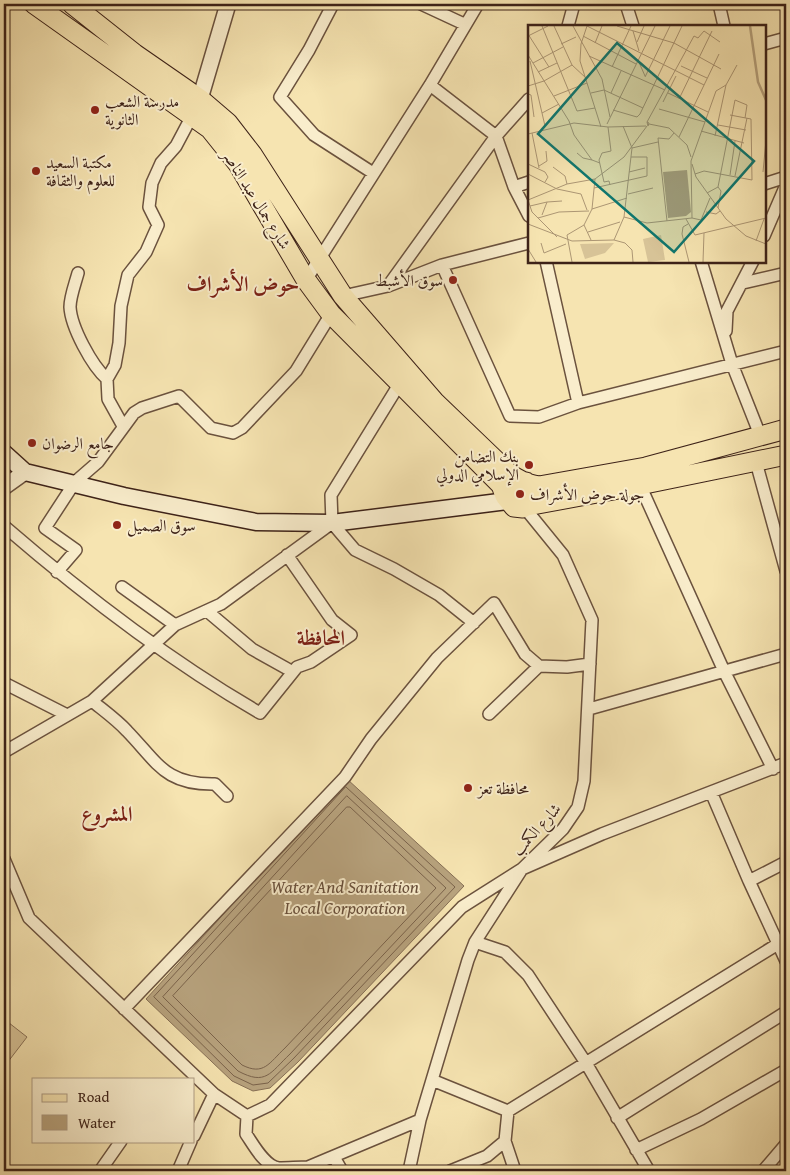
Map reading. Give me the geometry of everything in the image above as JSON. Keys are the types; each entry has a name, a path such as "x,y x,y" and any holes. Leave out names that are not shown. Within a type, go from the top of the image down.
{"main road":[{"name":"شارع جمال عبد الناصر","path":"34,4 210,129 238,164 306,280 332,314 501,485 506,498"},
{"name":"شارع جمال عبد الناصر","path":"72,4 135,54 200,99 228,123 252,154 343,296 434,401 510,475 524,481"},
{"path":"506,498 509,484 524,481 539,486 646,467 786,429"},
{"path":"4,453 25,472 75,482 124,496 256,522 332,523 506,498"},
{"path":"506,498 514,507 526,506 640,486 786,455"},
{"path":"524,481 533,494 526,506"}],"street":[{"path":"123,426 108,399 106,379 115,365 118,351 122,306 128,275 146,252 158,226 149,207 152,182 161,163 176,146 192,118 200,99 228,4"},
{"path":"334,4 280,97 314,135 373,172"},
{"path":"421,4 464,24"},
{"path":"306,280 430,85 464,24 478,4"},
{"path":"568,25 574,4"},
{"path":"626,4 633,25"},
{"path":"719,4 724,25"},
{"path":"765,44 786,38"},
{"path":"430,85 496,136 514,187 528,214"},
{"path":"388,286 496,136 528,100"},
{"path":"765,184 786,177"},
{"path":"514,187 528,182"},
{"path":"765,234 786,185"},
{"path":"343,296 388,286 442,266 528,243"},
{"path":"546,262 578,404"},
{"path":"701,262 732,364 760,435"},
{"path":"725,337 728,311 753,262"},
{"path":"442,266 510,416 539,417 578,404 786,351"},
{"path":"78,273 70,307 74,323 97,370 106,379"},
{"path":"743,283 786,273"},
{"path":"57,572 76,550 42,532 75,482 98,462 123,426 142,408 179,396 211,428 233,433 242,428 296,371 332,314"},
{"path":"400,383 331,495 332,523 355,550 439,595 474,623"},
{"path":"756,462 782,542 786,571"},
{"path":"4,487 25,472"},
{"path":"640,486 724,671 773,769"},
{"name":"شارع الكمب","path":"409,1171 420,1120 475,942 522,869 563,829 578,806 584,781 592,620 563,556 526,506"},
{"path":"4,752 92,701 175,625 221,604 332,523"},
{"path":"4,526 57,572 153,644 227,694 260,713 297,667 311,662 351,635 332,620 287,555"},
{"path":"122,587 175,625"},
{"path":"124,1009 345,777 371,739 437,658 494,603 525,654 539,666 567,667 590,664"},
{"path":"207,610 252,650 293,672"},
{"path":"589,709 786,654"},
{"path":"488,714 539,666"},
{"path":"4,682 68,714"},
{"path":"92,701 126,730 160,768 178,779 194,785 215,784 227,796"},
{"path":"247,1116 270,1105 462,907 522,869 602,834 786,763"},
{"path":"712,792 749,881 782,942 786,961"},
{"path":"4,859 29,918 214,1094 247,1116"},
{"path":"749,881 786,862"},
{"path":"475,942 505,952 528,975 586,1063 649,1171"},
{"path":"508,1111 782,942"},
{"path":"617,1118 786,1012"},
{"path":"636,1150 701,1119 786,1070"},
{"path":"432,1080 508,1111"},
{"path":"197,1119 214,1094"},
{"path":"508,1111 505,1141 515,1171"},
{"path":"247,1116 246,1134 267,1162 278,1168 288,1166 308,1167 420,1120"},
{"path":"450,1171 487,1156 505,1141"},
{"path":"100,1171 120,1142"},
{"path":"178,1171 191,1142"},
{"path":"763,1171 786,1144"},
{"path":"334,1157 342,1171"}],"shaded area":[{"path":"4,1019 27,1037 4,1067"}],"water":[{"name":"Water And Sanitation Local Corporation","path":"347,779 464,886 298,1062 270,1088 253,1091 232,1081 146,999"}],"place":[{"name":"مدرسة الشعب الثانوية","path":"95,110"},
{"name":"مكتبة السعيد للعلوم والثقافة","path":"36,171"},
{"name":"سوق الأشبط","path":"453,280"},
{"name":"جامع الرضوان","path":"32,443"},
{"name":"بنك التضامن الإسلامي الدولي","path":"529,465"},
{"name":"جولة حوض الأشراف","path":"520,494"},
{"name":"سوق الصميل","path":"117,525"},
{"name":"محافظة تعز","path":"468,788"}],"district":[{"name":"حوض الأشراف","path":"243,284"},
{"name":"المحافظة","path":"321,638"},
{"name":"المشروع","path":"107,814"}]}
